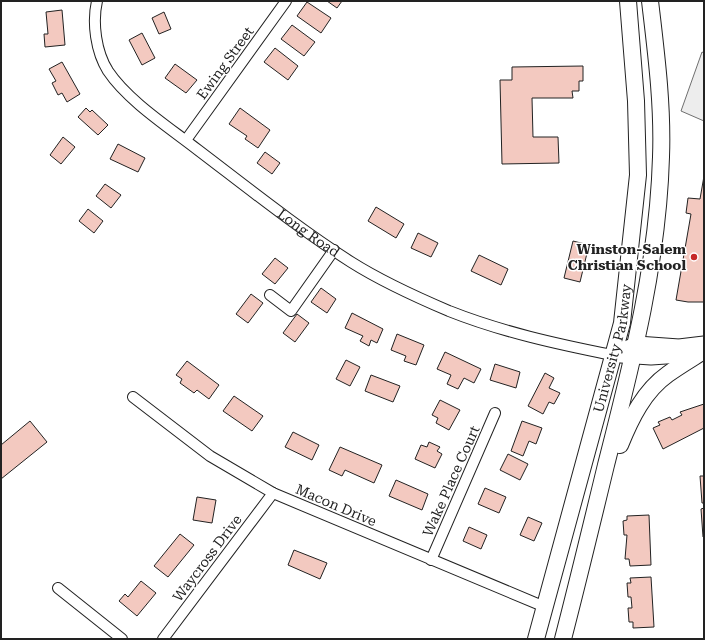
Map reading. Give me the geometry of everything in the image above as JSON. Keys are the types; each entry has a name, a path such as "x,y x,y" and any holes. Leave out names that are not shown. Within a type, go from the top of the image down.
{"main road":[{"name":"University Parkway","path":"536,639 612,355 622,323 638,175 636,101 628,1"},
{"name":"University Parkway","path":"563,639 636,349 652,262 657,223 661,155 658,72 650,1"},
{"path":"612,355 636,349 679,347 704,349"},
{"path":"607,464 616,454 631,421 651,389 668,374 704,349"}],"street":[{"name":"Long Road","path":"97,1 95,11 98,48 108,71 138,104 351,262 388,282 449,310 504,330 551,343 612,355"},
{"name":"Ewing Street","path":"186,140 286,1"},
{"path":"270,294 291,311 334,250"},
{"name":"Macon Drive","path":"133,397 210,456 272,493 545,607"},
{"name":"Wake Place Court","path":"431,560 496,413"},
{"name":"Waycross Drive","path":"163,639 272,493"},
{"path":"58,588 122,639"}],"shaded area":[{"path":"702,52 704,53 704,121 681,111"}],"building":[{"path":"327,1 342,1 337,8"},
{"path":"307,2 331,18 321,33 297,16"},
{"path":"62,10 65,45 45,47 44,34 48,34 46,12"},
{"path":"164,12 171,29 159,34 152,18"},
{"path":"292,25 315,42 304,56 281,39"},
{"path":"142,33 155,58 142,65 129,40"},
{"path":"275,48 298,66 288,80 264,62"},
{"path":"62,62 80,94 67,102 62,93 58,95 52,83 56,81 49,69"},
{"path":"175,64 197,80 186,93 165,78"},
{"path":"583,66 583,81 579,81 579,91 572,91 573,98 532,98 533,137 558,137 559,163 502,164 500,80 512,80 512,67"},
{"path":"86,108 90,112 92,110 108,125 98,135 78,117"},
{"path":"240,108 270,130 258,148 245,139 247,136 229,124"},
{"path":"63,137 75,147 61,164 50,155"},
{"path":"118,144 145,158 138,172 110,159"},
{"path":"265,152 280,163 272,174 257,163"},
{"name":"Winston-Salem Christian School","path":"704,176 704,302 676,300 691,214 686,213 688,198 700,199"},
{"path":"105,184 121,195 111,208 96,196"},
{"path":"376,207 404,224 396,238 368,221"},
{"path":"88,209 103,221 94,233 79,221"},
{"path":"418,233 438,243 431,257 411,248"},
{"path":"573,241 589,245 580,282 564,278"},
{"path":"479,255 508,269 501,285 471,271"},
{"path":"275,258 288,268 275,284 262,274"},
{"path":"321,288 336,299 327,313 311,302"},
{"path":"251,294 263,303 248,323 236,314"},
{"path":"352,313 383,329 377,343 371,340 369,346 360,341 363,336 345,328"},
{"path":"297,314 309,323 295,342 283,333"},
{"path":"397,334 424,345 416,365 404,361 406,356 391,350"},
{"path":"445,352 481,369 474,383 464,378 458,389 447,384 451,375 437,369"},
{"path":"346,360 360,367 350,386 336,379"},
{"path":"187,361 219,385 209,399 197,390 194,393 180,383 182,379 176,375"},
{"path":"495,364 520,372 516,388 490,380"},
{"path":"545,373 554,378 549,388 560,393 554,404 549,402 543,414 528,406"},
{"path":"371,375 400,386 393,402 365,391"},
{"path":"234,396 263,416 252,431 223,411"},
{"path":"440,400 460,410 449,430 436,423 438,418 432,415"},
{"path":"704,404 704,428 663,449 653,428 660,425 658,422 670,417 672,420 682,415 680,412"},
{"path":"30,421 47,442 1,479 1,445"},
{"path":"522,421 542,428 536,444 529,441 523,456 511,451"},
{"path":"293,432 319,445 312,460 285,447"},
{"path":"429,442 440,447 437,451 442,454 435,468 415,459 421,445 427,447"},
{"path":"340,447 382,465 374,483 345,470 342,476 329,470"},
{"path":"508,454 528,464 520,480 500,470"},
{"path":"700,476 704,476 704,503 702,503"},
{"path":"396,480 428,494 422,510 389,496"},
{"path":"485,488 506,497 499,513 478,504"},
{"path":"197,497 216,500 212,523 193,520"},
{"path":"704,508 704,537 703,537 701,509"},
{"path":"649,515 651,565 630,566 629,559 625,559 627,535 624,535 623,521 627,520 627,516"},
{"path":"528,517 542,523 534,541 520,535"},
{"path":"469,527 487,535 481,549 463,541"},
{"path":"180,534 194,545 168,577 154,566"},
{"path":"294,550 327,563 320,579 288,565"},
{"path":"651,577 654,627 633,628 633,622 629,622 628,608 632,608 631,597 628,597 627,583 631,583 630,578"},
{"path":"141,581 156,593 137,616 119,601 125,594 128,597"}],"place":[{"name":"Winston-Salem Christian School","path":"694,257"}]}
